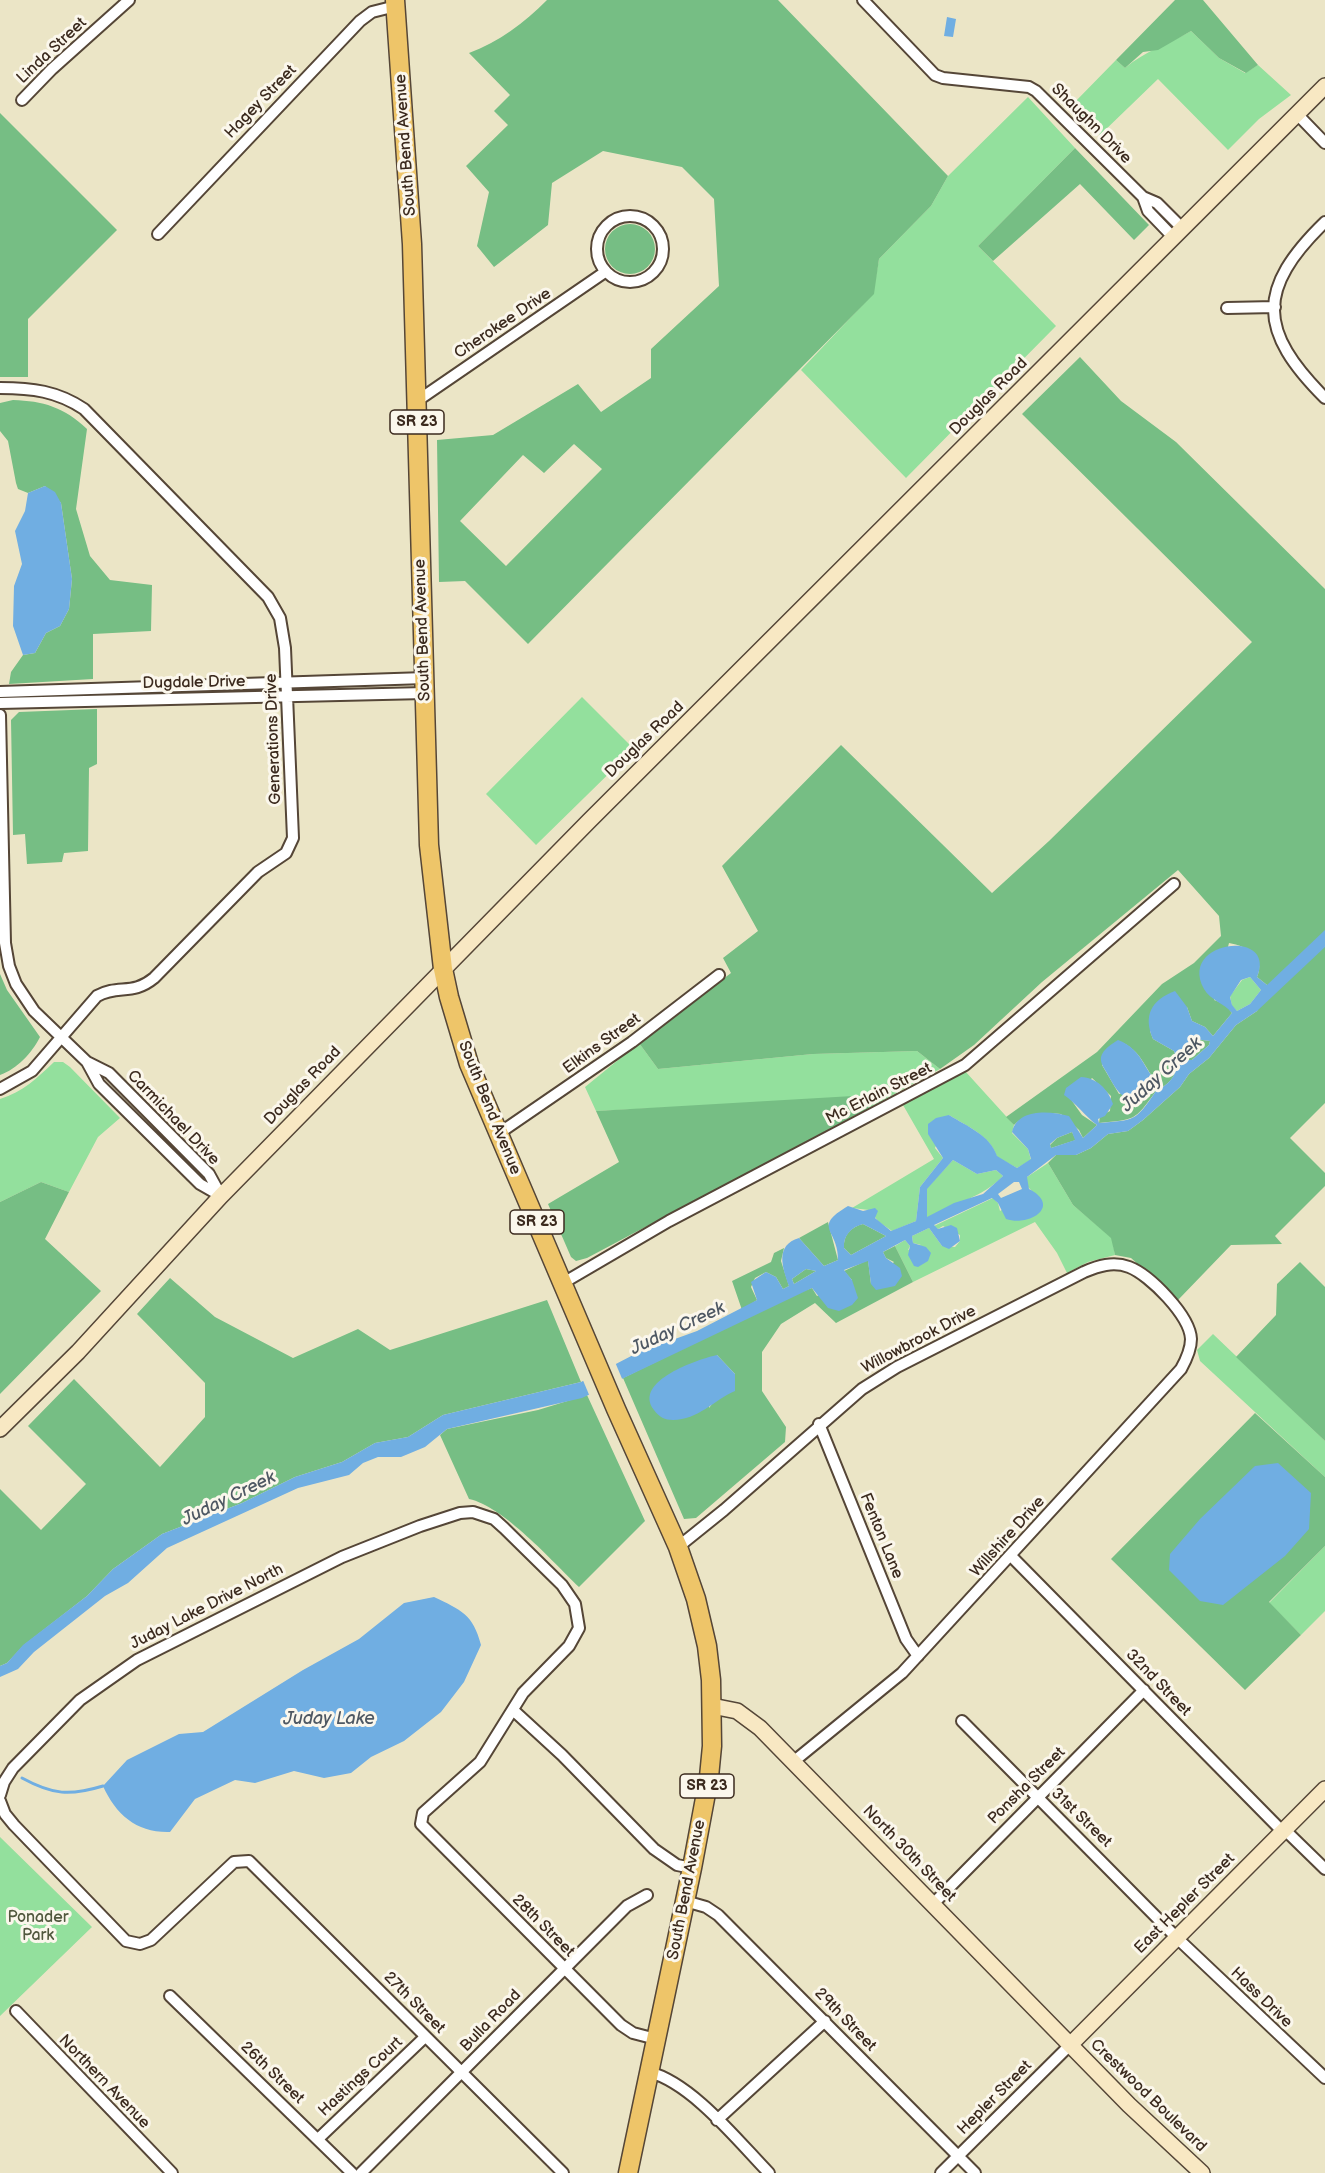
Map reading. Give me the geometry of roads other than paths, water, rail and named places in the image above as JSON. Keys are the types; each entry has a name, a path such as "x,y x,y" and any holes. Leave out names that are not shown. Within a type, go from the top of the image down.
{"main road":[{"name":"South Bend Avenue","path":"396,3 408,169 429,845 443,969 466,1056 616,1409 678,1547 696,1599 707,1646 712,1706 709,1777 628,2173"}],"street":[{"name":"Linda Street","path":"22,100 52,69 129,0"},
{"name":"Shaughn Drive","path":"863,0 935,75 943,78 1029,87 1036,91 1143,197 1148,212 1178,232"},
{"name":"Hagey Street","path":"158,234 360,21 372,12 396,3"},
{"name":"Douglas Road","path":"0,1429 78,1352 221,1196 443,969 1325,86"},
{"path":"1297,114 1325,143"},
{"path":"628,216 638,216 655,227 661,235 663,256 652,274 634,283 623,282 605,272 600,264 596,246 599,236 610,222 628,216"},
{"path":"1325,222 1287,265 1277,290 1275,307 1275,323 1283,347 1294,366 1325,398"},
{"name":"Cherokee Drive","path":"417,401 605,272"},
{"path":"1227,308 1275,307"},
{"name":"Generations Drive","path":"0,388 29,388 47,391 72,401 84,409 256,582 268,597 283,629 293,838 286,853 258,872 148,982 136,990 112,990 98,996 77,1017 62,1038 32,1071 0,1089"},
{"name":"Dugdale Drive","path":"0,692 286,683 425,686"},
{"name":"Dugdale Drive","path":"0,703 286,696 425,686"},
{"name":"Carmichael Drive","path":"0,715 5,943 9,966 25,998 87,1062 99,1084 200,1184 221,1196"},
{"name":"Mc Erlain Street","path":"563,1282 669,1221 965,1065 1174,884"},
{"name":"Elkins Street","path":"498,1134 632,1042 719,975"},
{"name":"Carmichael Drive","path":"87,1062 110,1073 209,1174 221,1196"},
{"path":"154,1139 164,1129"},
{"name":"Willowbrook Drive","path":"678,1547 724,1510 819,1424 879,1377 1097,1267 1109,1264 1128,1267 1145,1277 1171,1303"},
{"name":"Willshire Drive","path":"793,1762 875,1697 918,1656 1181,1369 1190,1351 1191,1340 1186,1322 1171,1303"},
{"name":"Fenton Lane","path":"819,1424 906,1639 918,1656"},
{"name":"Juday Lake Drive North","path":"0,1795 4,1782 13,1768 80,1700 137,1660 342,1557 460,1513 473,1512 494,1519 562,1585 575,1604 579,1623 576,1637 532,1683 513,1710"},
{"name":"32nd Street","path":"1011,1556 1284,1831 1325,1869"},
{"name":"Ponsha Street","path":"932,1905 1144,1690"},
{"name":"North 30th Street","path":"712,1706 737,1711 749,1719 1070,2044"},
{"path":"513,1710 562,1755 660,1854 677,1865 692,1868"},
{"name":"28th Street","path":"513,1710 480,1762 423,1813 420,1820 439,1844 621,2025 633,2033 656,2039"},
{"name":"31st Street","path":"962,1720 1177,1938"},
{"name":"East Hepler Street","path":"1070,2044 1325,1789"},
{"name":"27th Street","path":"0,1801 5,1814 126,1941 146,1943 239,1860 252,1864 563,2173"},
{"name":"Bulla Road","path":"362,2173 627,1906 647,1895"},
{"name":"29th Street","path":"685,1901 706,1907 718,1915 975,2173"},
{"name":"Hass Drive","path":"1177,1938 1325,2078"},
{"name":"26th Street","path":"170,1996 352,2173"},
{"name":"Northern Avenue","path":"16,2012 172,2173"},
{"path":"717,2120 825,2021"},
{"name":"Hastings Court","path":"318,2139 425,2037"},
{"name":"Hepler Street","path":"941,2173 1070,2044"},
{"name":"Crestwood Boulevard","path":"1070,2044 1202,2173"},
{"path":"649,2072 662,2075 674,2083 717,2120 769,2173"}],"water":[{"path":"947,17 956,19 953,37 944,36"},
{"path":"45,486 55,492 61,503 72,579 69,609 60,626 46,633 35,653 23,655 13,626 14,586 22,564 15,531 25,511 28,493"},
{"path":"1325,930 1325,947 1257,1011 1236,1025 1209,1058 1189,1074 1180,1087 1143,1120 1128,1131 1108,1134 1091,1148 1076,1155 1056,1155 1027,1177 1029,1189 1043,1202 1043,1208 1033,1218 1015,1221 1006,1219 998,1203 992,1198 934,1225 938,1229 951,1225 957,1228 960,1241 949,1249 942,1246 929,1228 912,1236 913,1243 926,1247 931,1253 928,1261 918,1267 914,1266 908,1255 910,1246 905,1240 883,1252 886,1258 900,1268 902,1276 895,1286 876,1290 871,1284 868,1261 844,1270 852,1280 858,1298 852,1305 839,1311 828,1308 812,1288 582,1398 447,1429 425,1447 401,1457 378,1457 363,1463 349,1475 298,1488 167,1548 128,1583 105,1596 34,1652 18,1669 0,1677 0,1666 7,1663 23,1645 87,1596 113,1569 162,1534 242,1503 295,1477 342,1462 375,1443 408,1437 443,1415 581,1382 639,1352 697,1331 757,1300 751,1282 766,1272 776,1277 783,1289 789,1286 782,1258 783,1251 791,1241 799,1238 824,1266 838,1260 829,1225 837,1213 848,1206 863,1211 875,1208 878,1211 875,1218 891,1231 916,1221 920,1187 943,1158 928,1134 928,1124 936,1118 949,1115 971,1128 989,1142 997,1156 1017,1168 1031,1159 1028,1149 1012,1132 1015,1124 1028,1115 1053,1113 1069,1116 1083,1138 1097,1125 1064,1095 1066,1088 1081,1077 1101,1085 1113,1104 1105,1116 1098,1119 1099,1123 1127,1120 1133,1117 1143,1109 1156,1091 1145,1085 1133,1096 1124,1096 1116,1088 1103,1066 1102,1054 1118,1040 1134,1050 1157,1082 1163,1087 1168,1083 1176,1071 1176,1056 1174,1051 1153,1039 1149,1023 1151,1010 1160,999 1175,991 1187,1007 1192,1021 1205,1027 1213,1036 1232,1013 1204,989 1199,972 1204,960 1214,951 1228,946 1242,946 1254,951 1260,961 1257,977 1267,985","holes":["1250,977 1261,990 1250,1004 1237,1011 1230,997 1241,980","1195,1039 1210,1041 1209,1045 1192,1060 1181,1060 1184,1046","1072,1132 1075,1140 1051,1148 1050,1144 1057,1138","953,1160 977,1174 996,1170 1003,1176 983,1194 954,1203 927,1217 927,1189","1014,1182 1019,1182 1022,1189 1001,1198 998,1194","863,1224 886,1236 851,1255 844,1248 844,1244 846,1236 855,1227","806,1269 816,1271 794,1284 792,1279"]},
{"path":"717,1355 735,1374 735,1391 698,1413 682,1419 667,1419 654,1410 650,1399 652,1390 660,1381 670,1373 696,1361"},
{"path":"1278,1463 1311,1493 1309,1529 1285,1556 1223,1605 1200,1601 1169,1570 1170,1554 1200,1519 1255,1466"},
{"name":"Juday Lake","path":"434,1597 465,1614 474,1626 481,1645 464,1682 441,1712 404,1741 371,1757 351,1773 324,1778 294,1771 255,1783 235,1780 195,1799 170,1832 138,1826 114,1806 103,1786 127,1760 179,1734 203,1732 303,1670 359,1639 404,1603"}],"waterway":[{"path":"22,1778 43,1788 62,1792 103,1786"}],"water label":[{"name":"Juday Creek","path":"1162,1075"},
{"name":"Juday Creek","path":"678,1329"},
{"name":"Juday Creek","path":"229,1499"}],"park label":[{"name":"Ponader Park","path":"38,1927"}]}
